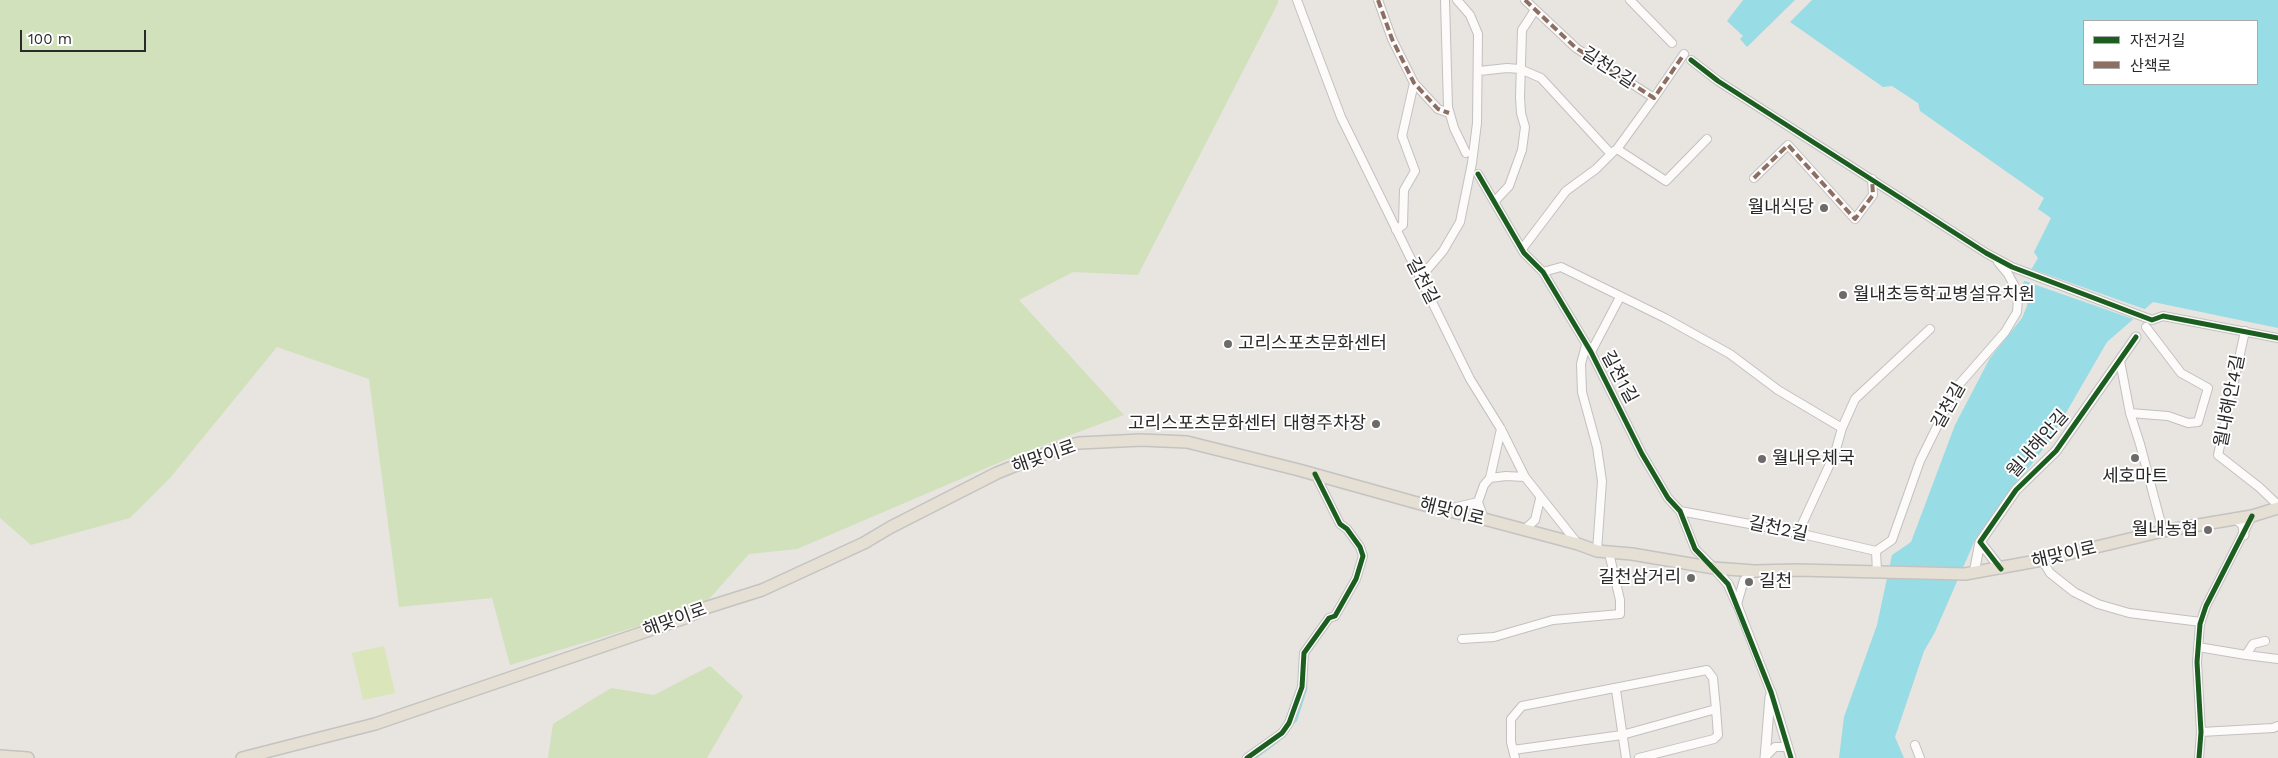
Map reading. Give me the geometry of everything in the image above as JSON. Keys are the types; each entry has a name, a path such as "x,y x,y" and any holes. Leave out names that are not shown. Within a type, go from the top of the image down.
{"main road":[{"name":"해맞이로","path":"242,758 375,724 685,618 705,608 762,590 864,543 891,527 997,474 1059,448 1079,443 1141,440 1188,442 1315,474 1603,552 1632,554 1714,568 1755,571 1970,574 2042,560 2163,531 2252,516 2278,506"},
{"path":"0,756 28,758"}],"street":[{"name":"길천길","path":"1297,0 1341,117 1470,379 1501,430 1525,477 1578,544"},
{"path":"1378,0 1392,39 1414,83 1438,109 1449,113"},
{"path":"1445,0 1449,113 1466,153"},
{"path":"1420,278 1443,251 1460,222 1472,163 1477,123 1478,34 1470,15 1457,0"},
{"name":"길천2길","path":"1525,0 1576,48 1654,98 1684,54"},
{"path":"1630,0 1672,43"},
{"path":"1495,201 1509,186 1522,150 1525,126 1521,113 1520,69 1522,30 1535,10"},
{"path":"1691,60 1718,81 1986,253 2024,273 2148,318 2163,316 2278,338"},
{"path":"1479,70 1520,69 1541,78 1614,151 1666,182 1707,139"},
{"path":"1396,230 1403,225 1404,190 1415,171 1402,136 1414,83"},
{"path":"1522,249 1566,192 1596,169 1614,151 1654,98"},
{"path":"1754,178 1788,145 1855,219 1873,195 1872,180"},
{"name":"길천1길","path":"1478,174 1522,249 1543,272 1588,349 1642,454 1668,498 1680,511 1696,550 1714,568"},
{"name":"길천길","path":"1876,551 1892,540 1920,461 1956,388 2005,332 2017,312 2018,298 2008,274 1999,263 1986,253"},
{"path":"1543,272 1561,267 1665,318 1730,354 1778,390 1842,428"},
{"path":"1462,639 1494,637 1553,620 1620,614 1620,600 1603,552 1602,481 1597,447 1582,392 1581,364 1620,297"},
{"path":"2130,413 2168,416 2188,423 2198,422 2208,388 2181,373 2146,327"},
{"path":"1798,533 1835,453 1842,428 1855,399 1930,329"},
{"name":"월내해안4길","path":"2244,331 2218,455 2259,487 2278,506"},
{"name":"월내해안길","path":"1980,542 2016,490 2056,451 2136,337"},
{"path":"2120,361 2130,413 2163,531"},
{"path":"1484,519 1478,502 1484,485 1490,478 1501,430"},
{"path":"1247,758 1282,732 1289,723 1302,687 1304,653 1329,618 1336,616 1356,579 1363,556 1360,547 1347,529 1340,524 1315,474"},
{"path":"1490,478 1506,476 1525,477"},
{"path":"1524,530 1535,520 1540,498"},
{"path":"1444,510 1478,502"},
{"name":"길천2길","path":"1680,511 1798,533 1876,551"},
{"path":"2199,758 2200,732 2197,662 2201,622 2206,606 2252,516"},
{"path":"2235,518 2243,525 2244,534"},
{"path":"1980,542 2001,569"},
{"path":"1970,574 1980,542"},
{"path":"1876,551 1881,572"},
{"path":"2042,560 2050,573 2074,592 2098,604 2128,613 2201,622"},
{"path":"1714,568 1728,584 1771,692 1786,747 1791,758"},
{"path":"1736,604 1744,580 1755,571"},
{"path":"2246,655 2254,644 2265,641"},
{"path":"2198,647 2278,659"},
{"path":"1639,758 1714,739 1718,735 1716,709 1713,678 1707,670 1616,690 1522,706 1511,719 1514,754 1622,735 1716,709"},
{"path":"1616,690 1626,758"},
{"path":"1765,758 1771,692"},
{"path":"2200,732 2273,728 2278,726"},
{"path":"1915,745 1920,758"},
{"path":"1765,758 1775,747 1786,747"}],"green space":[{"path":"0,0 1278,0 1278,3 1138,275 1073,272 1019,300 1124,415 1012,457 797,549 749,554 702,607 510,665 492,598 399,607 369,379 277,347 170,478 130,518 31,545 0,518"},
{"path":"384,646 395,693 363,700 352,653"},
{"path":"710,666 743,696 707,758 548,758 553,724 611,688 654,695"}],"water":[{"path":"1743,0 1795,0 1747,47 1740,39 1743,36 1727,21"},
{"path":"1812,0 2278,0 2278,328 2153,302 2107,342 2052,437 1975,540 1935,632 1924,651 1895,737 1904,758 1839,758 1844,717 1877,625 1892,555 1911,542 1955,425 1990,358 2022,318 2027,306 2027,296 2022,285 2038,258 2034,252 2051,218 2038,209 2044,198 1920,111 1918,103 1892,86 1883,87 1790,22"}],"pier":[{"path":"2029,268 2147,310 2136,320 2022,280"}],"waterway":[{"path":"1291,725 1296,720 1306,689 1306,674"},
{"path":"1255,758 1278,741"}],"marked path":[{"path":"1378,0 1392,39 1414,83 1438,109 1449,113"},
{"path":"1525,0 1576,48 1654,98 1684,54"},
{"path":"1754,178 1788,145 1855,219 1873,195 1872,179"}],"cycle path":[{"path":"1691,60 1718,81 1986,253 2012,267 2152,320 2163,316 2278,338"},
{"path":"1478,174 1524,253 1543,272 1591,352 1642,454 1668,498 1680,511 1695,549 1728,584 1771,692 1791,758"},
{"path":"2001,569 1980,542 2016,490 2056,451 2136,337"},
{"path":"1247,758 1282,733 1289,723 1302,687 1304,653 1329,618 1335,616 1356,579 1363,556 1360,547 1347,529 1340,524 1315,474"},
{"path":"2199,758 2201,732 2197,662 2200,624 2206,606 2252,516"}],"place":[{"name":"월내식당","path":"1824,208"},
{"name":"월내초등학교병설유치원","path":"1843,295"},
{"name":"고리스포츠문화센터","path":"1228,344"},
{"name":"고리스포츠문화센터 대형주차장","path":"1376,424"},
{"name":"세호마트","path":"2135,458"},
{"name":"월내우체국","path":"1762,459"},
{"name":"월내농협","path":"2208,530"},
{"name":"길천삼거리","path":"1691,578"},
{"name":"길천","path":"1749,582"}]}
